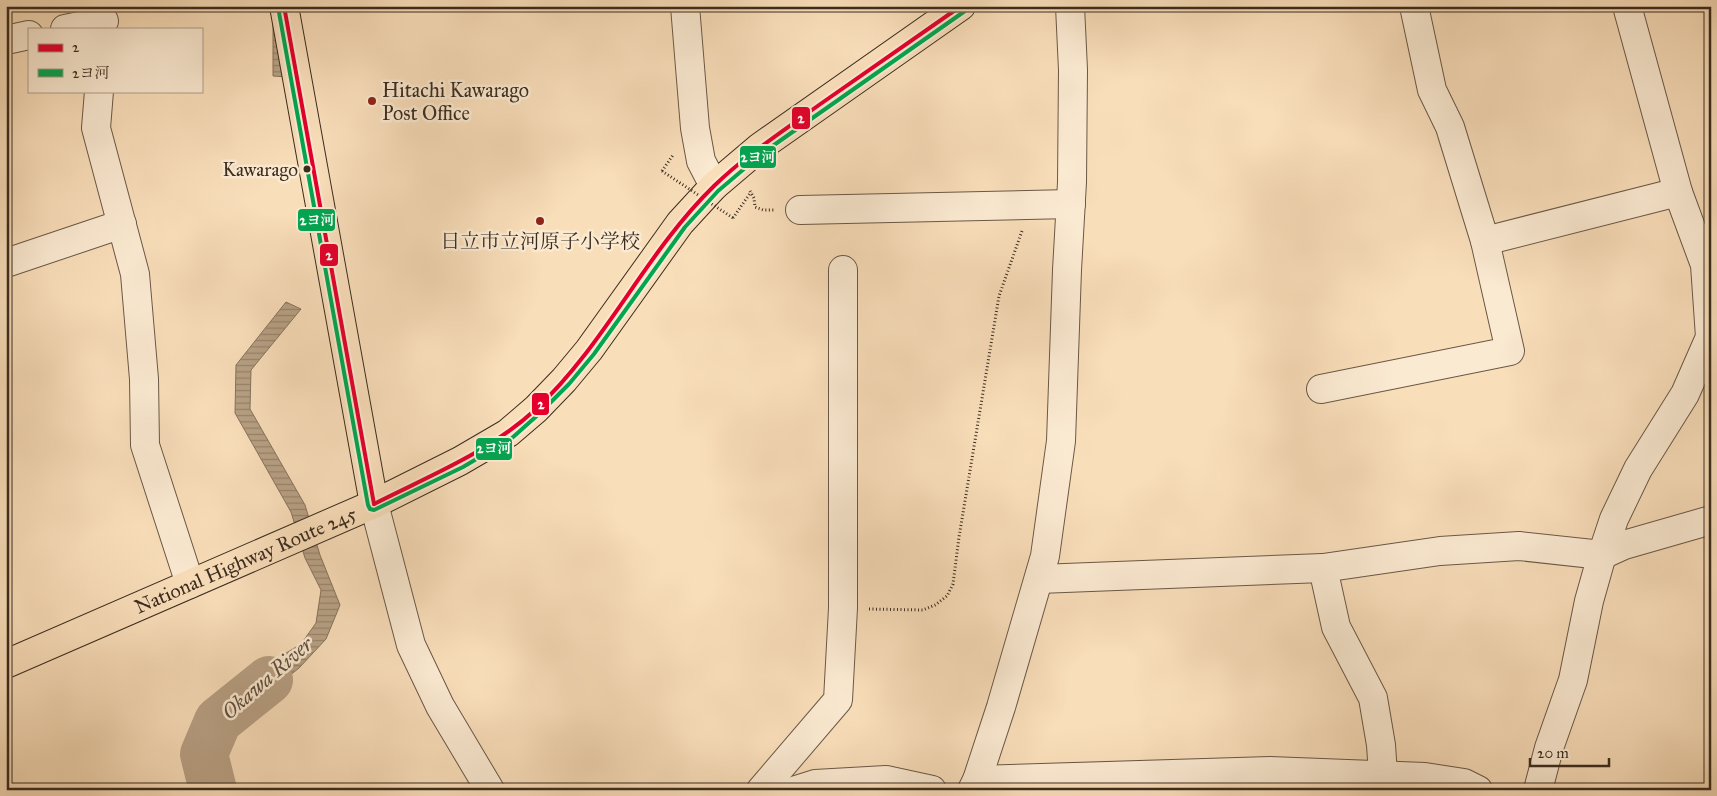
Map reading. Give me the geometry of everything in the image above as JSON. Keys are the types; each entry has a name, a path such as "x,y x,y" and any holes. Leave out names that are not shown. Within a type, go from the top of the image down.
{"main road":[{"path":"284,6 374,504"},
{"name":"National Highway Route 245","path":"6,664 374,504 468,456 508,432 536,409 564,380 589,350 680,223 714,186 760,147 961,6"}],"street":[{"path":"685,6 695,128 702,161 714,186"},
{"path":"1070,6 1073,70 1071,204 1061,441 1045,556 1001,707 975,785 1270,771 1425,777 1464,784 1478,790"},
{"path":"1321,389 1510,351 1485,241 1450,126 1432,90 1414,6"},
{"path":"1538,790 1549,748 1573,680 1590,601 1614,519 1638,469 1685,394 1710,337 1708,264 1678,192 1628,6"},
{"path":"69,28 105,19"},
{"path":"6,40 28,35"},
{"path":"98,92 96,128 135,274 144,378 145,445 190,584"},
{"path":"1485,241 1678,192"},
{"path":"800,210 1071,204"},
{"path":"6,263 122,224"},
{"path":"762,790 838,700 843,608 843,270"},
{"path":"374,504 411,645 440,706 490,790"},
{"path":"1039,579 1323,568 1440,551 1519,546 1602,555 1624,545 1711,520"},
{"path":"1323,568 1336,627 1373,698 1381,745 1383,774"},
{"path":"796,790 815,784 886,780 932,790"}],"path":[{"path":"662,171 733,218 751,192"},
{"path":"754,184 749,190 754,198 755,206 759,209 800,210"},
{"path":"843,608 923,610 936,605 947,596 953,584 999,296 1032,205"}],"water":[{"path":"273,6 288,77 273,76"},
{"path":"286,302 301,309 251,370 250,409 305,505 320,555 340,605 326,639 299,668 224,728 211,714 283,655 301,644 316,623 321,590 305,558 291,512 235,413 236,365"}],"waterway":[{"name":"Okawa River","path":"213,790 204,754 218,721 269,680"}],"transit line":[{"name":"2","path":"284,6 374,504"},
{"name":"2","path":"374,504 479,451 536,409 561,384 584,356 667,240 689,212 714,186 765,144 961,6"},
{"name":"2ヨ河","path":"278,7 368,505 370,509 374,510 463,467 512,438 569,384 594,354 685,227 718,191 764,152 965,11"}],"place":[{"name":"Hitachi Kawarago Post Office","path":"372,101"},
{"name":"Kawarago","path":"307,169"},
{"name":"日立市立河原子小学校","path":"540,221"}]}
